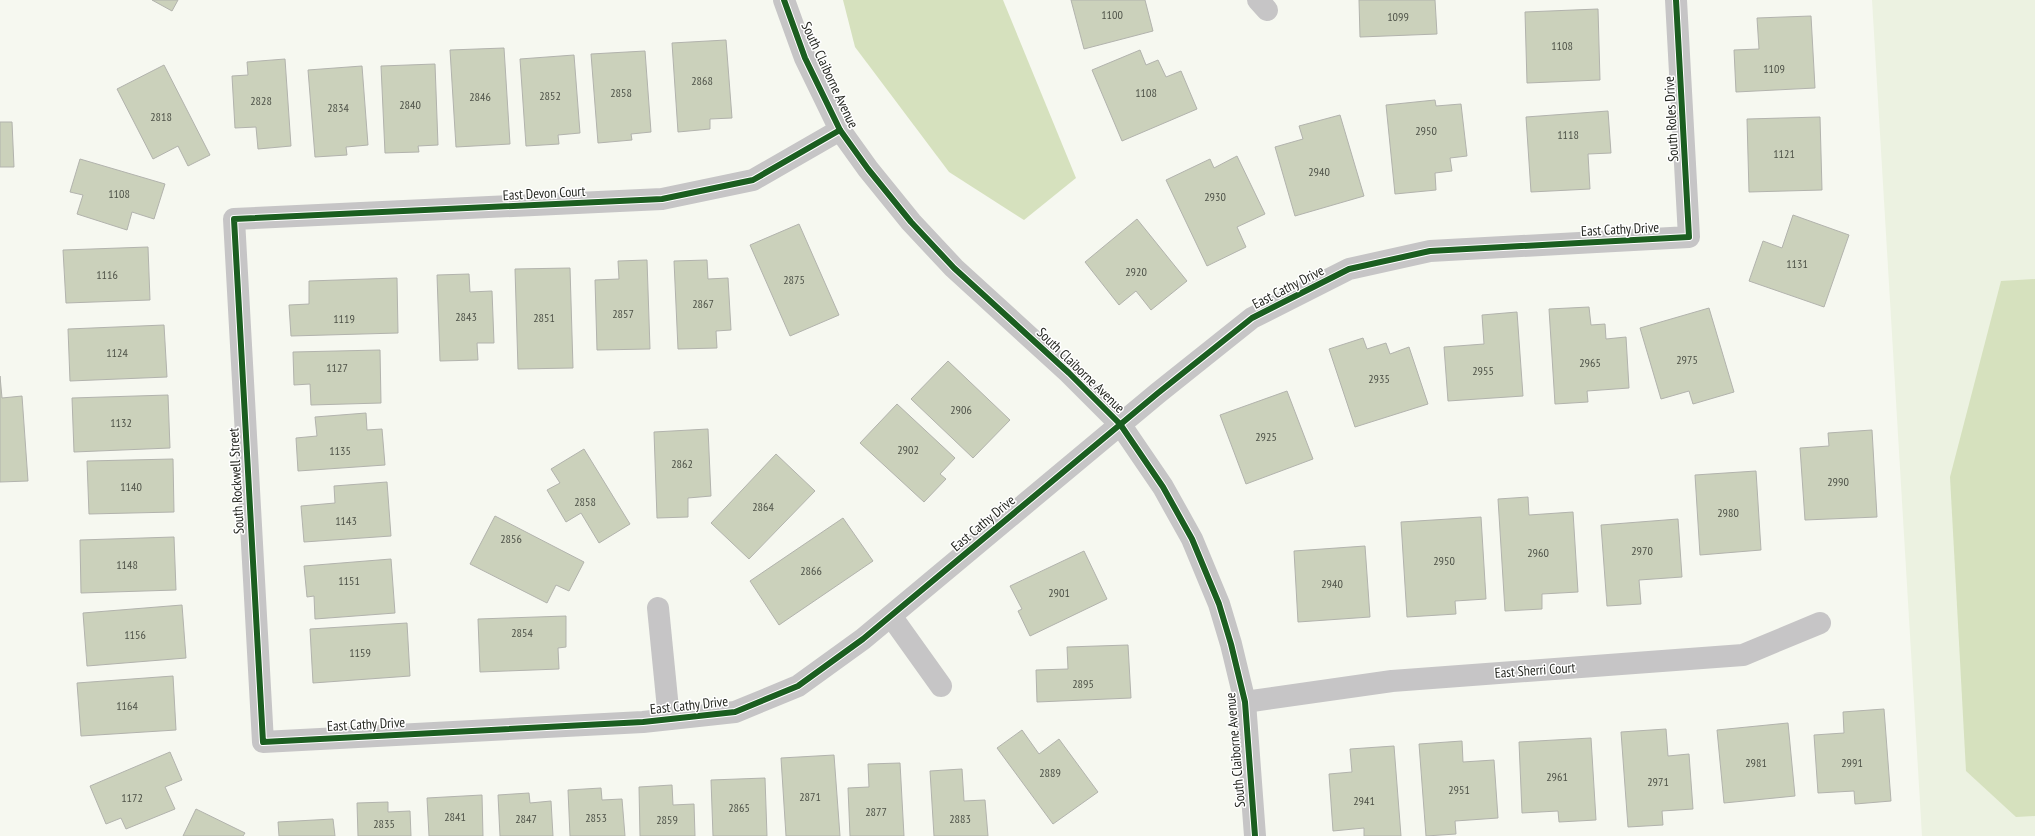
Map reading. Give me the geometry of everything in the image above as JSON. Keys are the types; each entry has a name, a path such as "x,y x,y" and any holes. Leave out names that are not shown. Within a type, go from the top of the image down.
{"street":[{"name":"South Claiborne Avenue","path":"784,0 806,58 840,130 868,169 954,268 1069,373 1120,424 1163,486 1192,539 1218,604 1231,644 1245,702 1255,836"},
{"name":"South Roles Drive","path":"1676,0 1689,237"},
{"name":"East Devon Court","path":"234,219 662,199 753,180 840,130"},
{"name":"South Rockwell Street","path":"234,219 263,742"},
{"name":"East Cathy Drive","path":"263,742 669,719 735,712 798,686 863,639 1120,424 1252,318 1349,269 1430,251 1689,237"},
{"name":"East Cathy Drive","path":"658,608 669,719"},
{"path":"891,616 941,686"},
{"name":"East Sherri Court","path":"1245,702 1392,681 1743,655 1820,623"}],"shaded area":[{"path":"1872,0 2035,0 2035,836 1922,836"}],"green space":[{"path":"843,0 1003,0 1076,178 1024,220 949,172 855,47"},
{"path":"2035,279 2035,816 2016,817 1966,771 1950,477 2001,281"}],"building":[{"path":"152,0 178,0 172,11"},
{"path":"1071,0 1145,0 1153,31 1084,49"},
{"path":"1359,0 1435,0 1437,34 1360,37"},
{"path":"1598,9 1600,80 1527,83 1525,12"},
{"path":"1811,16 1815,88 1736,92 1734,50 1759,49 1757,18"},
{"path":"726,40 732,118 710,119 710,129 678,132 672,43"},
{"path":"504,48 510,144 456,147 450,50"},
{"path":"1140,50 1146,65 1158,60 1166,77 1181,71 1197,109 1122,141 1092,70"},
{"path":"645,51 651,132 631,134 632,140 598,143 591,54"},
{"path":"574,55 580,133 558,135 559,144 526,146 520,59"},
{"path":"285,59 291,146 258,149 256,127 235,128 232,76 248,75 247,62"},
{"path":"435,64 438,145 418,146 419,152 385,153 381,66"},
{"path":"164,65 210,155 188,166 178,146 153,159 117,89"},
{"path":"362,66 368,145 346,147 347,155 315,157 308,70"},
{"path":"1435,100 1436,106 1461,104 1467,156 1450,158 1452,171 1435,173 1436,190 1395,194 1386,105"},
{"path":"1608,111 1611,153 1588,154 1590,189 1531,192 1526,117"},
{"path":"1340,115 1364,196 1295,216 1275,147 1303,139 1299,126"},
{"path":"1820,117 1822,190 1749,192 1747,119"},
{"path":"0,122 12,122 14,167 0,167"},
{"path":"1237,156 1265,214 1237,227 1246,247 1207,266 1166,180 1210,159 1214,168"},
{"path":"80,159 165,184 154,219 132,212 127,230 77,214 83,195 70,192"},
{"path":"1793,215 1849,235 1824,307 1749,281 1763,241 1782,248"},
{"path":"1137,219 1187,281 1151,310 1136,291 1119,305 1085,262"},
{"path":"799,224 839,315 790,336 750,245"},
{"path":"148,247 150,300 66,303 63,250"},
{"path":"647,260 650,349 597,350 595,280 619,279 618,261"},
{"path":"707,260 708,279 728,278 731,330 716,331 717,348 678,349 674,261"},
{"path":"570,268 573,368 518,369 515,269"},
{"path":"469,274 470,292 492,291 494,343 477,343 478,360 440,361 437,275"},
{"path":"397,278 398,333 291,336 289,305 309,304 309,281"},
{"path":"1589,307 1591,325 1605,324 1606,339 1626,337 1629,388 1587,391 1588,402 1555,404 1549,309"},
{"path":"1709,308 1734,392 1693,404 1689,391 1661,399 1640,328"},
{"path":"1517,312 1523,396 1448,401 1444,347 1484,344 1482,315"},
{"path":"164,325 167,377 70,381 68,329"},
{"path":"1363,338 1367,349 1386,343 1390,354 1409,347 1428,404 1355,427 1329,349"},
{"path":"380,350 381,403 311,405 310,384 294,385 293,352"},
{"path":"948,361 1010,420 973,458 911,399"},
{"path":"0,376 2,398 22,396 28,481 0,482"},
{"path":"1287,391 1313,459 1246,484 1220,415"},
{"path":"168,395 170,448 74,452 72,398"},
{"path":"897,404 955,458 940,474 946,479 924,502 860,443"},
{"path":"366,413 367,430 382,429 385,465 298,471 296,438 317,436 315,417"},
{"path":"708,429 711,496 688,498 688,517 657,518 654,432"},
{"path":"1872,430 1877,517 1805,520 1800,448 1829,446 1828,433"},
{"path":"584,449 630,524 599,543 581,513 566,522 547,490 560,483 551,469"},
{"path":"776,454 815,491 749,559 711,523"},
{"path":"173,459 174,512 89,514 87,461"},
{"path":"1756,471 1761,550 1700,555 1695,475"},
{"path":"387,482 391,536 304,542 301,506 335,503 334,486"},
{"path":"1528,497 1529,515 1573,512 1578,592 1542,594 1542,609 1505,611 1498,499"},
{"path":"495,516 584,562 569,591 556,585 547,603 470,564"},
{"path":"1481,517 1486,599 1455,601 1456,614 1407,617 1401,522"},
{"path":"843,518 873,561 779,625 750,581"},
{"path":"1678,519 1682,577 1639,580 1641,604 1607,606 1601,525"},
{"path":"174,537 176,590 81,593 80,540"},
{"path":"1365,546 1370,617 1298,622 1294,551"},
{"path":"1084,551 1107,599 1030,636 1018,611 1022,609 1010,586"},
{"path":"391,559 395,613 315,619 314,596 307,597 304,566"},
{"path":"182,605 186,658 87,666 83,613"},
{"path":"566,616 566,647 558,648 559,669 480,672 478,619"},
{"path":"407,623 410,676 313,683 310,629"},
{"path":"1128,645 1131,698 1037,702 1036,670 1068,669 1067,647"},
{"path":"173,676 176,730 81,736 77,683"},
{"path":"1884,709 1891,801 1855,804 1854,791 1818,793 1814,735 1844,733 1843,712"},
{"path":"1788,723 1795,796 1724,803 1717,730"},
{"path":"1666,729 1668,756 1689,754 1693,809 1662,811 1663,825 1628,827 1621,732"},
{"path":"1022,730 1039,754 1059,739 1098,792 1053,824 997,748"},
{"path":"1591,738 1596,820 1559,822 1558,811 1522,813 1519,742"},
{"path":"1462,741 1463,762 1494,760 1498,818 1455,821 1456,834 1426,836 1419,744"},
{"path":"1394,746 1401,836 1364,836 1364,828 1333,831 1329,774 1352,772 1350,749"},
{"path":"170,752 182,780 165,787 175,809 126,829 121,818 106,824 90,786"},
{"path":"834,755 840,836 786,836 781,758"},
{"path":"900,763 904,836 850,836 848,788 869,787 868,764"},
{"path":"962,769 964,801 985,800 988,836 934,836 930,771"},
{"path":"765,778 767,836 713,836 711,780"},
{"path":"672,785 673,805 694,804 695,836 640,836 639,787"},
{"path":"601,788 602,800 622,799 625,836 570,836 568,790"},
{"path":"529,793 530,803 551,801 553,836 500,836 498,795"},
{"path":"482,795 483,836 429,836 427,798"},
{"path":"388,802 388,812 410,811 411,836 358,836 357,803"},
{"path":"196,809 245,833 243,836 183,836"},
{"path":"333,819 335,836 279,836 278,822"}],"cycle path":[{"path":"784,0 805,58 840,130 868,169 911,222 954,268 1069,373 1120,424 1163,487 1192,539 1219,604 1231,644 1245,702 1255,836"},
{"path":"840,130 753,180 662,199 234,219 263,742 643,722 735,712 798,686 863,639 1158,393 1252,318 1349,269 1430,251 1689,237 1676,0"}]}
